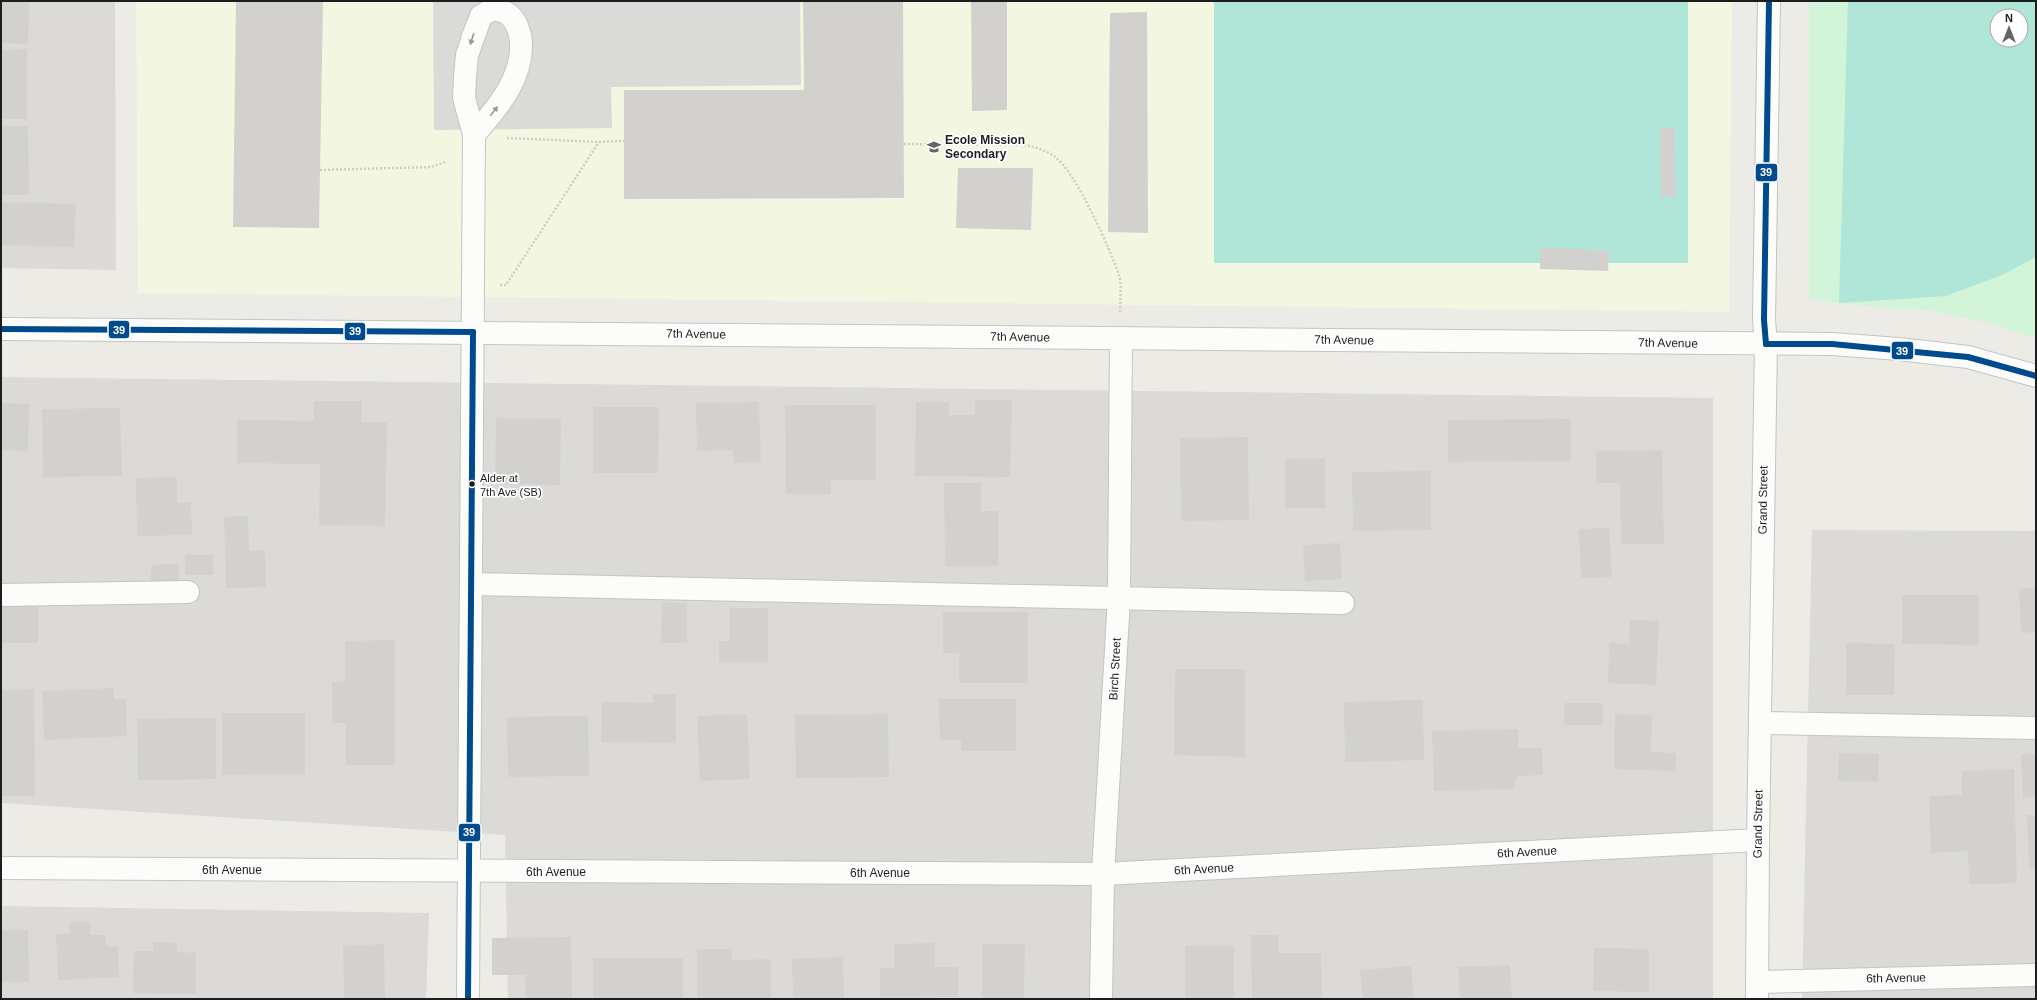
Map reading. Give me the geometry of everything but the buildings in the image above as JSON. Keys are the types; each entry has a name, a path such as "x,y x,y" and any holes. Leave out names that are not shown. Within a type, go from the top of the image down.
{"street":[{"name":"Grand Street","path":"1757,990 1769,1"},
{"path":"468,999 474,135 464,98 467,55 480,16 493,9 508,14 518,27 522,48 517,70 510,87 499,106 474,135"},
{"name":"7th Avenue","path":"1,329 1832,344 1899,349 1968,357 2036,376"},
{"name":"Birch Street","path":"1101,999 1103,874 1119,598 1120,338"},
{"path":"471,584 1342,603"},
{"path":"1,594 188,592"},
{"path":"1760,722 2036,728"},
{"name":"6th Avenue","path":"1,868 1103,874 1758,840"},
{"name":"6th Avenue","path":"1757,990 2036,975"}],"path":[{"path":"500,138 599,142 624,141"},
{"path":"473,284 506,285 599,142"},
{"path":"904,144 1024,145 1042,149 1056,158 1075,181 1119,276 1120,338"},
{"path":"320,170 431,167 446,162"}],"shaded area":[{"path":"1,1 115,1 116,270 1,268"},
{"name":"Ecole Mission Secondary","path":"136,1 1732,1 1729,312 138,293"},
{"path":"433,1 800,1 801,85 611,87 612,128 434,130"},
{"path":"1,377 1713,398 1713,999 508,999 505,835 1,803"},
{"path":"1812,530 2036,531 2036,999 1802,999"},
{"path":"1,906 429,913 426,999 1,999"}],"green space":[{"path":"1214,1 1688,1 1688,263 1214,263"},
{"path":"1809,1 2036,1 2036,339 1989,323 1928,310 1883,308 1809,299"},
{"path":"1848,1 2036,1 2036,257 2002,275 1946,296 1839,303"}],"transit line":[{"name":"39","path":"1766,344 1764,320 1769,1"},
{"name":"39","path":"1,329 473,332"},
{"name":"39","path":"468,999 473,332"},
{"name":"39","path":"1766,344 1832,344 1968,357 2036,376"}],"place":[{"name":"Ecole Mission Secondary","path":"934,147"},
{"name":"Alder at 7th Ave (SB)","path":"472,484"}]}
